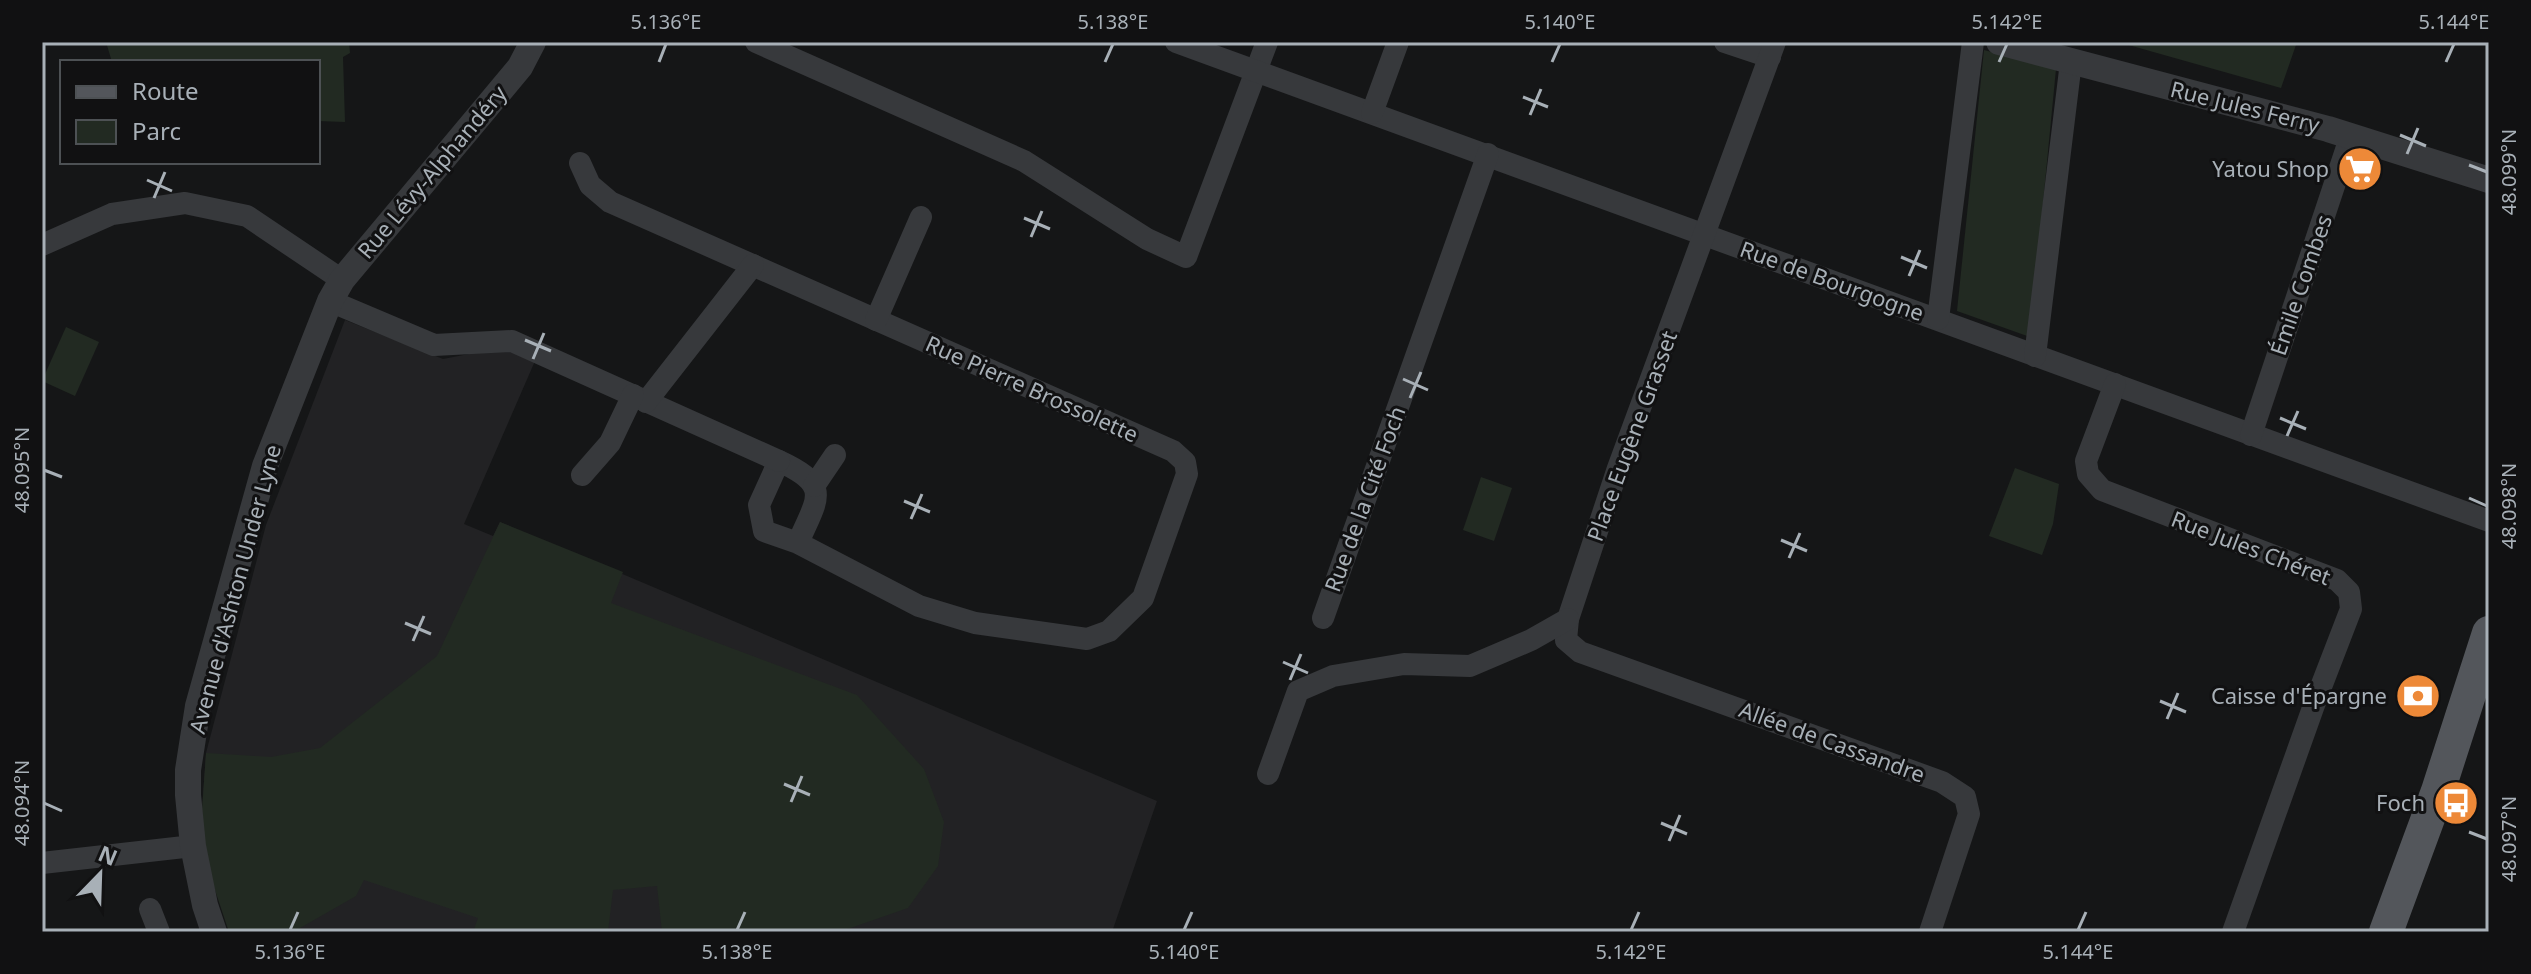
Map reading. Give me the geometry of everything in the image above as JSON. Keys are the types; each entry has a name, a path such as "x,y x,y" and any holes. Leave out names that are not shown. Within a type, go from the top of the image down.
{"main road":[{"path":"2386,932 2438,791 2489,633"}],"street":[{"name":"Rue Lévy-Alphandéry","path":"336,290 520,67 533,42"},
{"path":"756,42 780,47 1024,161 1147,239 1186,257 1267,42"},
{"name":"Rue de Bourgogne","path":"1176,42 2489,521"},
{"path":"1372,113 1398,42"},
{"path":"1706,235 1773,50 1725,42"},
{"path":"1938,319 1973,42"},
{"name":"Rue Jules Ferry","path":"1999,42 2351,135 2489,180"},
{"path":"2035,356 2071,62"},
{"name":"Émile Combes","path":"2251,435 2351,135"},
{"name":"Rue de la Cité Foch","path":"1323,618 1488,154"},
{"name":"Rue Pierre Brossolette","path":"580,163 590,185 610,202 1173,451 1185,462 1187,474 1143,598 1109,631 1087,639 975,623 919,606 798,543"},
{"path":"42,245 112,214 185,203 247,216 303,253 336,290 434,345 512,341 779,461 804,473 814,486 817,499 798,543 764,531 759,505 779,461"},
{"path":"876,320 921,217"},
{"name":"Place Eugène Grasset","path":"1567,629 1618,468 1706,235"},
{"path":"582,475 610,443 639,398 753,265"},
{"name":"Avenue d'Ashton Under Lyne","path":"214,932 193,846 188,770 198,706 265,466 336,290"},
{"name":"Rue Jules Chéret","path":"2115,384 2086,461 2088,474 2102,490 2337,580 2349,592 2351,609 2233,932"},
{"path":"814,486 835,455"},
{"path":"1268,774 1298,691 1333,676 1404,664 1470,666 1531,640 1567,629"},
{"name":"Allée de Cassandre","path":"1567,629 1580,652 1942,782 1965,797 1969,814 1930,932"},
{"path":"42,863 193,846"},
{"path":"150,909 159,932"}],"shaded area":[{"path":"345,320 443,359 500,348 535,361 464,524 493,536 500,522 1157,801 1112,932 229,932 202,810 206,753 266,525"}],"green space":[{"path":"106,42 349,42 350,53 343,57 345,122 320,121 320,60 111,60"},
{"path":"2118,42 2297,42 2281,88"},
{"path":"1984,50 2056,69 2030,337 1957,311"},
{"path":"66,327 99,342 75,396 42,381"},
{"path":"2015,468 2059,484 2053,524 2042,555 1989,536"},
{"path":"1481,477 1512,488 1494,541 1463,530"},
{"path":"500,522 623,572 611,603 857,695 924,769 944,822 938,866 908,908 839,932 662,932 657,886 613,890 608,932 473,932 478,918 364,880 356,896 293,932 229,932 205,860 202,810 206,753 271,757 320,748 437,656"}],"place":[{"name":"Yatou Shop","path":"2360,169"},
{"name":"Caisse d'Épargne","path":"2418,696"},
{"name":"Foch","path":"2456,803"}]}
